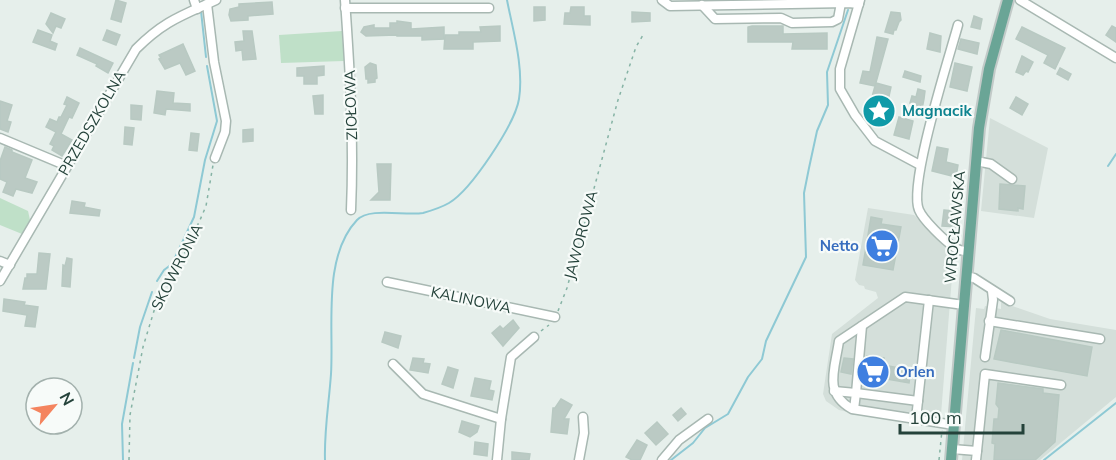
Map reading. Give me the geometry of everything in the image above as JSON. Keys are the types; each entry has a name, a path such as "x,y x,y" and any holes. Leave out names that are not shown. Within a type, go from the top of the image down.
{"main road":[{"name":"WROCŁAWSKA","path":"951,455 949,424 964,305 976,161 988,69 1008,0"}],"street":[{"name":"PRZEDSZKOLNA","path":"0,280 136,49 153,31 195,4 207,4 216,0"},
{"path":"662,0 669,6 761,2 859,2 840,69 840,88 855,115 875,141 920,165"},
{"path":"1020,0 1116,58"},
{"path":"702,5 715,19 781,18 792,23 838,20 841,3"},
{"path":"207,4 214,62 226,122 225,132 215,158"},
{"path":"345,4 489,8"},
{"name":"ZIOŁOWA","path":"345,4 350,53 354,157 351,210"},
{"path":"958,25 920,165 918,199 919,210 954,248 967,251"},
{"path":"0,138 67,166"},
{"path":"976,161 991,164 1012,179"},
{"path":"0,261 10,265"},
{"path":"966,276 974,278 1010,301"},
{"name":"KALINOWA","path":"387,282 555,317"},
{"path":"985,357 992,291"},
{"path":"949,424 854,410 841,403 833,384 838,341 905,297 964,305"},
{"path":"916,419 929,300"},
{"path":"989,321 1100,339"},
{"path":"854,410 862,326"},
{"path":"497,460 511,357 534,337"},
{"path":"393,364 423,394 501,419"},
{"path":"951,455 976,456 985,374 1061,385"},
{"path":"834,391 918,401"},
{"path":"579,460 584,433 583,417"},
{"path":"662,460 679,440 708,420"}],"path":[{"name":"JAWOROWA","path":"534,337 553,322 567,288 631,60 643,35"},
{"name":"SKOWRONIA","path":"129,460 130,415 142,347 157,300 175,274 206,206 215,158"},
{"path":"939,460 949,424"}],"shaded area":[{"path":"990,118 1048,148 1034,218 981,211"},
{"path":"868,208 914,215 954,252 940,427 839,410 826,401 823,394 832,334 878,298 876,292 865,289 855,280"},
{"path":"1001,302 1050,319 1116,330 1116,397 1040,460 962,460 976,308 984,309 985,306 1001,309"}],"green space":[{"path":"342,31 344,61 281,63 279,35"},
{"path":"0,198 28,211 30,220 22,234 0,225"}],"building":[{"path":"116,0 126,3 121,22 111,19"},
{"path":"272,2 273,14 248,16 248,20 231,21 230,9 239,7 239,4"},
{"path":"534,7 545,7 545,20 534,21"},
{"path":"571,7 584,7 584,16 590,16 590,25 564,24 565,13 570,13"},
{"path":"632,12 650,13 650,21 632,22"},
{"path":"891,12 900,13 901,20 893,34 885,32"},
{"path":"51,13 65,19 61,28 56,26 53,33 46,24"},
{"path":"974,16 982,19 980,29 971,27"},
{"path":"397,21 411,23 411,29 444,27 444,39 422,40 422,36 397,35 366,36 361,32 364,27 374,25 374,28 390,28 390,23 397,23"},
{"path":"500,26 500,41 473,42 473,49 444,49 445,35 459,35 459,32 481,32 480,27"},
{"path":"783,26 783,34 827,33 827,49 792,49 793,42 748,42 748,27"},
{"path":"1112,26 1116,28 1116,42 1106,35"},
{"path":"1022,27 1065,48 1055,69 1044,63 1048,55 1016,39"},
{"path":"38,30 52,35 50,41 57,44 55,50 33,42"},
{"path":"107,30 120,35 116,45 103,40"},
{"path":"243,31 252,31 256,59 243,60 242,50 236,51 235,42 244,41"},
{"path":"930,33 941,36 940,52 927,49"},
{"path":"877,37 888,39 875,86 860,83 863,71 870,72"},
{"path":"961,39 979,43 977,54 958,49"},
{"path":"183,44 195,71 186,75 180,63 165,69 159,59 161,58 159,55"},
{"path":"80,48 113,63 108,73 96,66 97,64 77,55"},
{"path":"1022,56 1033,62 1028,72 1026,71 1023,75 1016,72"},
{"path":"370,63 376,65 377,78 375,82 368,83 365,67"},
{"path":"955,63 972,67 967,91 950,87"},
{"path":"324,66 324,75 317,76 317,84 304,84 304,76 297,76 297,68"},
{"path":"1060,68 1071,74 1068,80 1057,74"},
{"path":"905,71 921,76 920,82 903,77"},
{"path":"876,83 891,87 889,96 885,95 879,111 869,108"},
{"path":"918,89 925,91 924,99 922,109 915,110 910,103 912,96 916,97"},
{"path":"157,91 174,93 173,103 190,104 190,111 166,109 165,115 154,113"},
{"path":"323,95 323,114 315,114 313,96"},
{"path":"67,97 79,103 61,134 72,140 62,156 52,150 54,146 50,144 56,132 46,127 50,119 57,122 61,117 67,105 64,104"},
{"path":"1016,97 1028,104 1022,115 1010,108"},
{"path":"0,101 12,105 7,121 11,122 8,132 0,129"},
{"path":"131,105 142,106 141,120 131,119"},
{"path":"899,117 913,121 909,139 894,135"},
{"path":"125,127 134,128 132,145 124,144"},
{"path":"253,129 253,141 243,142 243,130"},
{"path":"191,133 199,134 197,151 189,150"},
{"path":"5,147 32,160 25,178 37,182 32,193 16,189 13,196 3,192 7,182 0,179 0,161"},
{"path":"937,147 948,149 946,162 958,165 956,177 932,171"},
{"path":"377,164 391,164 390,200 371,200 379,192"},
{"path":"1000,184 1025,186 1023,209 1018,208 1018,211 999,209"},
{"path":"72,201 85,203 84,207 100,210 99,216 70,213"},
{"path":"944,210 953,211 952,220 959,221 958,227 942,226"},
{"name":"Netto","path":"871,217 882,219 881,224 901,227 893,270 863,265"},
{"path":"39,253 50,254 46,289 23,289 27,274 37,274"},
{"path":"67,258 72,259 70,287 62,286 63,265 65,266"},
{"path":"4,299 25,302 24,305 38,307 35,327 25,326 27,315 3,311"},
{"path":"513,320 519,328 503,346 492,333 500,326 503,329"},
{"path":"1001,330 1092,347 1087,376 994,359"},
{"path":"385,332 401,336 398,348 382,342"},
{"path":"867,356 884,358 883,365 911,370 909,383 881,378 880,384 863,381"},
{"path":"413,358 424,359 423,363 430,364 428,373 410,370"},
{"path":"844,358 853,359 851,374 841,372"},
{"path":"448,367 458,370 453,388 442,384"},
{"path":"475,378 491,381 489,390 494,391 492,400 471,396"},
{"path":"998,383 1043,389 1043,393 1059,395 1055,442 1035,460 994,460 995,444 992,443 994,419 998,419 999,408 996,404"},
{"path":"561,399 572,405 564,419 569,419 567,434 551,432 553,408"},
{"path":"681,408 686,414 678,421 673,415"},
{"path":"462,421 479,426 477,432 470,437 459,432"},
{"path":"657,422 668,434 656,445 645,433"},
{"path":"637,440 647,445 640,460 632,460 626,457"},
{"path":"475,442 488,444 487,456 474,454"},
{"path":"512,452 530,454 529,460 512,460"}],"waterway":[{"path":"325,460 331,374 332,293 334,273 346,235 357,220 363,216 378,213 423,213 449,203 469,185 491,156 516,110 519,99 519,62 507,0"},
{"path":"671,460 693,443 705,428 728,414 748,377 762,359 766,341 806,257 804,193 817,131 828,105 827,72 848,10"},
{"path":"201,11 206,57"},
{"path":"157,281 164,270 172,264 194,217 205,160 217,121 207,66"},
{"path":"1108,166 1116,154"},
{"path":"134,358 140,327 152,292"},
{"path":"123,460 122,424 133,363"},
{"path":"1044,460 1116,403"}],"place":[{"name":"Magnacik","path":"879,111"},
{"name":"Netto","path":"882,246"},
{"name":"Orlen","path":"873,372"}]}
